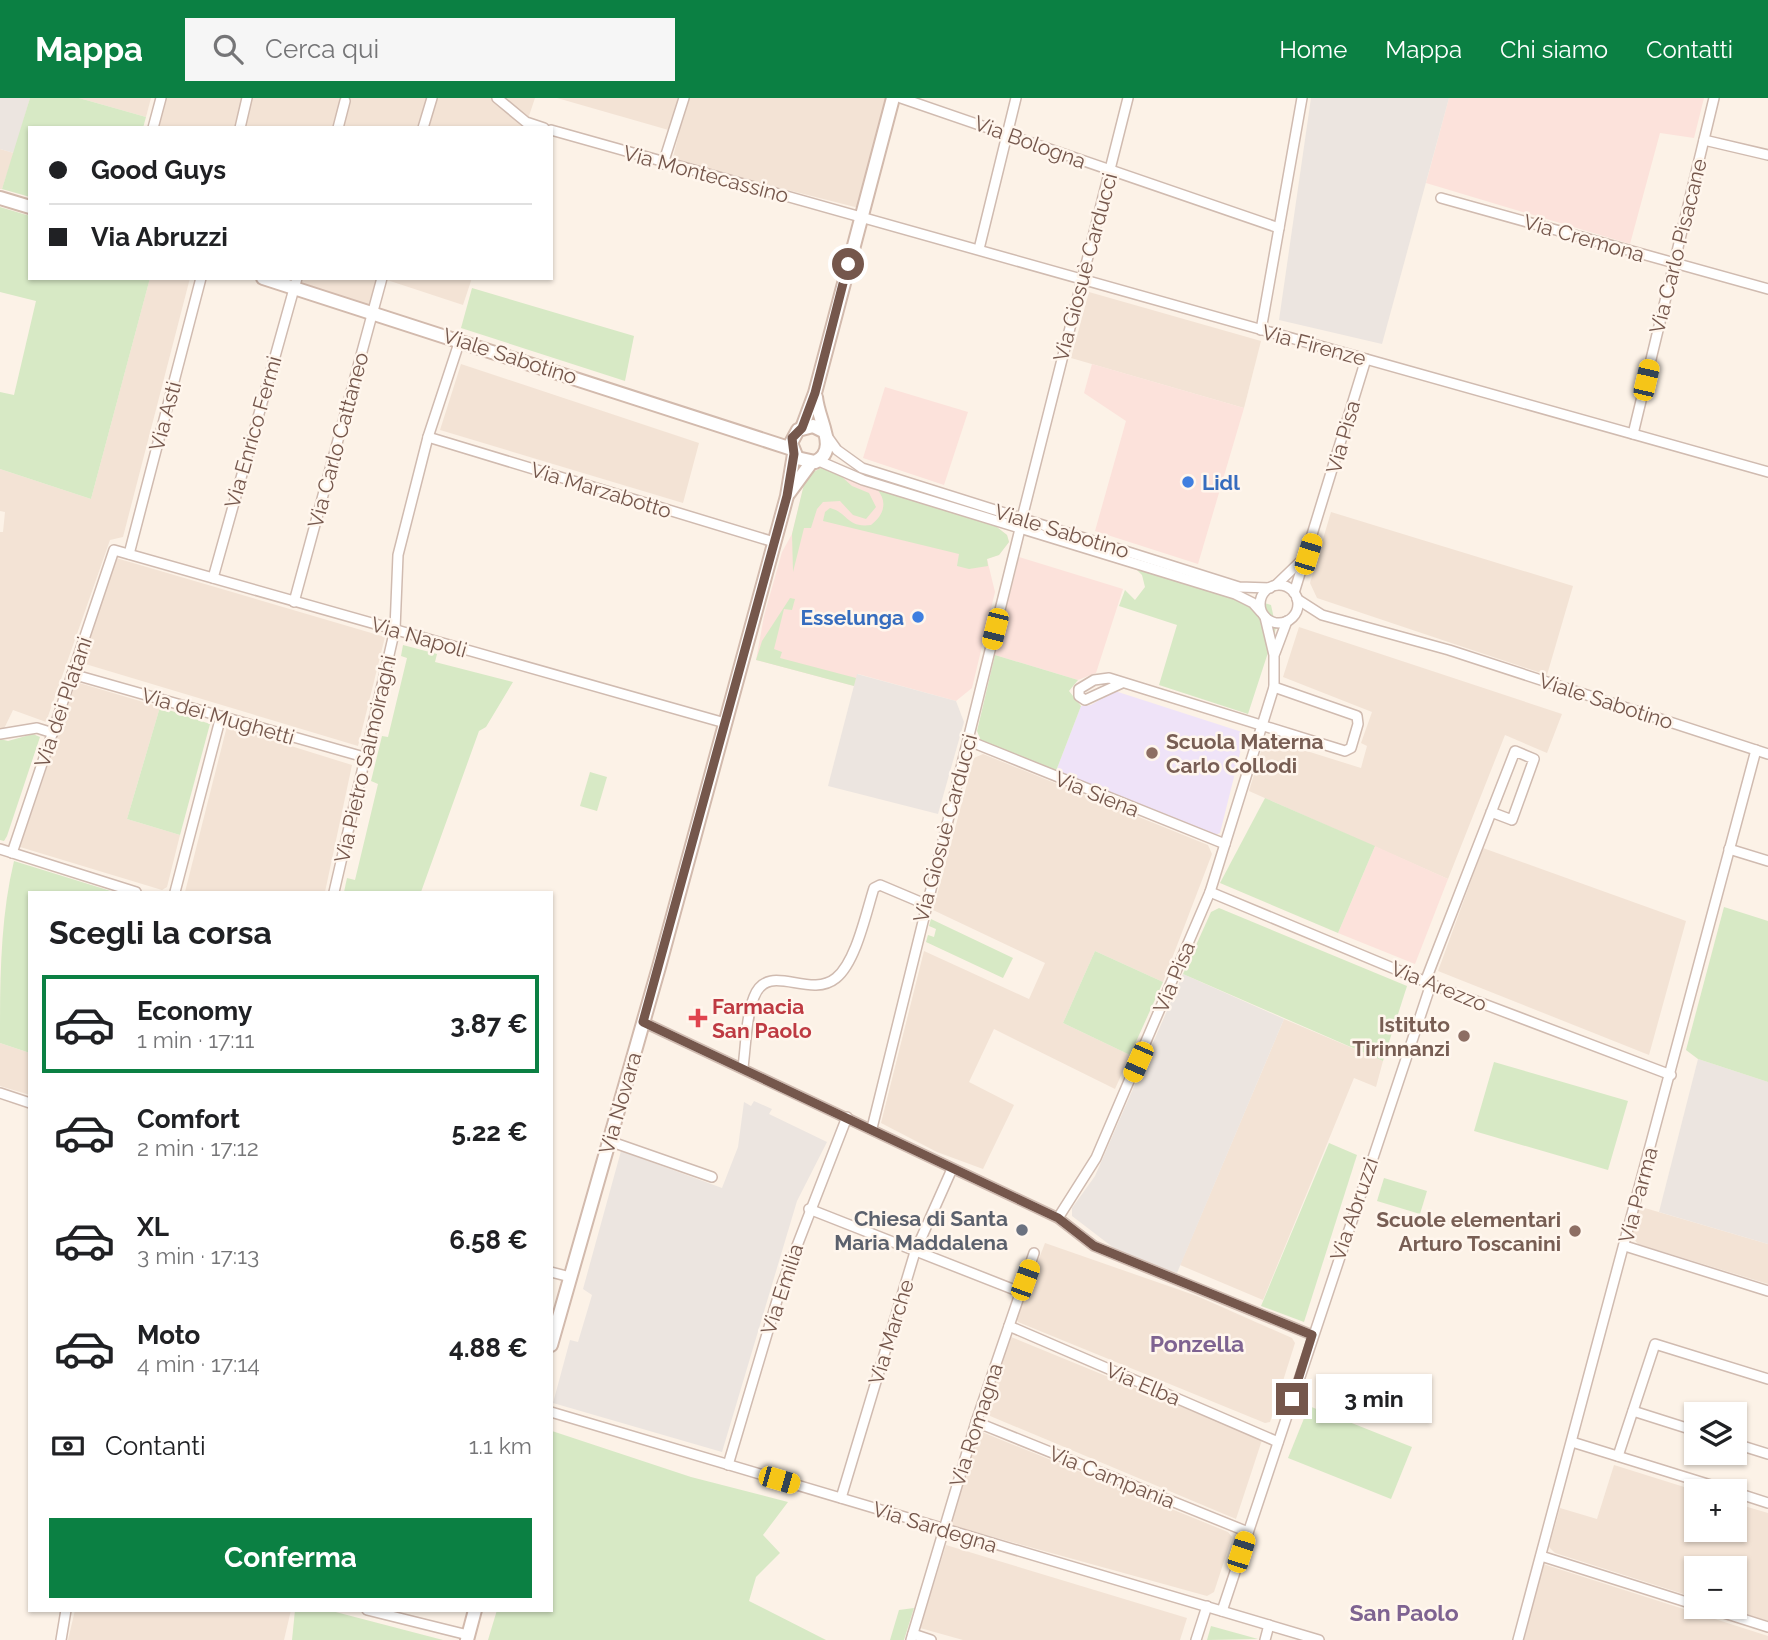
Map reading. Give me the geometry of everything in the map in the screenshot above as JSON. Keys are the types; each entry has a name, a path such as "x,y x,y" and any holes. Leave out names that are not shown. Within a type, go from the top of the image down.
{"street":[{"path":"154,126 161,98"},
{"path":"240,126 247,98"},
{"path":"425,126 432,98"},
{"path":"497,98 526,122 538,126"},
{"path":"663,164 684,98"},
{"path":"815,393 828,447 815,462 801,461 793,452 815,393 893,98"},
{"name":"Via Bologna","path":"901,98 1008,132 1110,171 1279,228"},
{"path":"979,249 1016,98"},
{"name":"Via Giosuè Carducci","path":"1022,518 1128,98"},
{"path":"1261,330 1302,98"},
{"name":"Via Carlo Pisacane","path":"1633,434 1714,98"},
{"path":"339,126 345,101"},
{"name":"Via Montecassino","path":"553,131 663,164 861,215"},
{"path":"1703,139 1768,155"},
{"path":"0,198 28,206"},
{"name":"Via Cremona","path":"1441,198 1768,289"},
{"name":"Via Firenze","path":"861,215 1083,281 1768,472"},
{"name":"Via Asti","path":"129,554 200,280"},
{"name":"Viale Sabotino","path":"276,280 295,283 373,313 756,436 793,452"},
{"name":"Via Carlo Cattaneo","path":"294,602 381,280"},
{"name":"Via Enrico Fermi","path":"213,578 295,283"},
{"name":"Via Pietro Salmoiraghi","path":"334,891 395,629 398,555 428,438 460,340"},
{"name":"Via Pisa","path":"1295,596 1366,359"},
{"path":"799,430 813,426 825,434"},
{"name":"Viale Sabotino","path":"756,436 799,430"},
{"name":"Viale Sabotino","path":"825,434 836,450 862,468 1239,587 1273,587"},
{"name":"Via Marzabotto","path":"428,438 774,542"},
{"name":"Via Novara","path":"553,1338 643,1022 787,496 793,452"},
{"name":"Viale Sabotino","path":"815,462 863,480 1234,594 1253,603 1263,615"},
{"name":"Via Novara","path":"787,496 815,462"},
{"name":"Via Giosuè Carducci","path":"872,1129 925,904 969,741 1020,528"},
{"name":"Via Napoli","path":"114,550 725,723"},
{"name":"Via dei Platani","path":"12,853 114,550"},
{"name":"Via Pisa","path":"1273,587 1308,554"},
{"path":"1273,587 1295,596 1298,606 1290,618 1276,622 1263,615 1262,596 1273,587"},
{"name":"Viale Sabotino","path":"1295,596 1322,615 1449,650 1768,754"},
{"name":"Via Pisa","path":"1058,1218 1096,1158 1210,892 1274,687 1274,655 1263,615"},
{"name":"Viale Sabotino","path":"1290,618 1322,615"},
{"name":"Via Pisa","path":"1274,655 1290,618"},
{"name":"Via dei Mughetti","path":"72,674 364,757"},
{"path":"1122,683 1345,751 1351,748 1358,724 1357,716 1274,687"},
{"path":"175,891 221,716"},
{"path":"0,734 37,728 52,733"},
{"name":"Via Siena","path":"969,741 1225,844"},
{"name":"Via Parma","path":"1518,1640 1756,750"},
{"name":"Via Abruzzi","path":"1222,1611 1431,984 1427,976 1491,812 1515,751 1534,759 1512,820 1491,812"},
{"path":"0,849 133,891"},
{"path":"1729,849 1768,862"},
{"path":"743,1067 754,996 764,984 777,979 817,987 835,979 845,968 874,888 880,885 925,904"},
{"name":"Via Arezzo","path":"1210,892 1431,984 1671,1075"},
{"path":"643,1022 1058,1218 1094,1246 1312,1335"},
{"path":"0,1093 28,1102"},
{"name":"Via Emilia","path":"728,1465 781,1287 809,1209 847,1117"},
{"path":"609,1141 712,1177"},
{"name":"Via Marche","path":"841,1498 915,1252 952,1169"},
{"path":"809,1209 1020,1292"},
{"path":"1625,1246 1768,1291"},
{"name":"Via Romagna","path":"912,1637 976,1422 1034,1253"},
{"path":"553,1273 570,1277"},
{"name":"Via Elba","path":"1009,1326 1278,1442"},
{"path":"1619,1457 1655,1343 1768,1378"},
{"path":"1633,1411 1684,1427"},
{"name":"Via Sardegna","path":"553,1413 841,1498 941,1534 1207,1606 1319,1640"},
{"name":"Via Campania","path":"976,1422 1248,1532"},
{"path":"1572,1442 1690,1479"},
{"path":"1747,1447 1768,1454"},
{"path":"1747,1497 1768,1503"},
{"path":"1541,1556 1684,1601"},
{"path":"1196,1640 1207,1606"},
{"path":"61,1640 66,1612"},
{"path":"374,1612 467,1638 474,1612"},
{"path":"1743,1619 1768,1627"},
{"path":"1265,1640 1269,1625"},
{"path":"912,1637 931,1640"}],"shaded area":[{"path":"0,98 30,98 14,153 0,149"},
{"path":"79,98 151,98 146,117"},
{"path":"166,98 535,98 526,126 159,126"},
{"path":"557,98 889,98 859,208 672,161 679,133"},
{"path":"1311,98 1449,98 1382,344 1279,320"},
{"path":"1449,98 1704,98 1694,138 1660,133 1630,244 1426,183"},
{"path":"0,149 14,153 2,189 0,189"},
{"path":"149,280 189,280 123,537 110,540 46,722 13,710 0,737 0,532 3,532 5,512 0,511 0,469 91,499"},
{"path":"288,280 376,280 369,305"},
{"path":"387,280 471,280 463,305"},
{"path":"1089,292 1261,341 1244,408 1071,358"},
{"path":"461,364 699,443 683,503 440,430"},
{"path":"1092,364 1244,408 1198,564 1095,531 1126,421 1084,393"},
{"path":"885,387 968,412 944,485 863,458"},
{"path":"821,468 832,468 877,489 993,524 1007,535 1009,542 999,555 987,559 995,592 972,688 956,701 858,674 854,686 756,660 764,616 782,552 792,534 806,476"},
{"path":"1331,512 1573,586 1547,675 1317,598 1310,583"},
{"path":"1019,557 1123,589 1096,673 1078,680 995,655"},
{"path":"116,558 385,637 358,746 82,663"},
{"path":"1299,627 1562,714 1547,753 1505,735 1448,879 1249,791 1265,738 1361,768 1367,746 1361,743 1372,712 1283,677"},
{"path":"857,674 956,701 964,722 938,814 828,786"},
{"path":"76,682 160,707 127,819 180,835 167,887 162,890 20,847"},
{"name":"Scuola Materna Carlo Collodi","path":"1115,691 1245,733 1220,833 1213,836 1056,771 1081,706 1091,705"},
{"path":"227,726 352,765 325,891 185,891"},
{"path":"983,754 1208,845 1212,854 1163,982 1095,951 1063,1023 1130,1055 1115,1089 994,1029 969,1082 1014,1105 983,1169 937,1152 881,1123 924,951 1029,999 1045,963 933,910 974,758"},
{"path":"1375,846 1448,879 1415,964 1338,933"},
{"path":"1483,848 1686,921 1649,1055 1438,971"},
{"path":"1183,974 1284,1019 1177,1273 1123,1255 1072,1216 1072,1208 1095,1176"},
{"path":"1284,1019 1383,1061 1376,1087 1354,1078 1263,1300 1180,1265"},
{"path":"0,1043 28,1052 28,1094 0,1086"},
{"path":"1698,1059 1768,1082 1768,1244 1659,1212"},
{"path":"754,1101 772,1109 769,1114 827,1142 797,1201 722,1452 553,1403 570,1340 578,1342 592,1295 583,1289 621,1151 722,1188 738,1147 744,1102 751,1106"},
{"path":"1638,1206 1768,1244 1768,1284 1638,1244 1630,1234"},
{"path":"1045,1243 1197,1296 1292,1338 1295,1343 1270,1422 1265,1423 1018,1322 1016,1318"},
{"path":"1011,1337 1262,1440 1236,1519 983,1413"},
{"path":"982,1432 1228,1532 1232,1537 1214,1592 1207,1596 950,1525 979,1434"},
{"path":"1614,1465 1684,1487 1684,1542 1747,1542 1747,1507 1768,1513 1768,1621 1747,1614 1747,1556 1684,1556 1684,1594 1555,1553 1549,1547 1560,1508 1597,1519"},
{"path":"946,1545 1187,1618 1180,1640 963,1640 920,1628"},
{"path":"1543,1564 1684,1609 1684,1619 1715,1619 1768,1636 1768,1640 1524,1640"},
{"path":"75,1612 291,1612 284,1640 68,1640"}],"green space":[{"path":"30,98 79,98 146,117 144,126 28,126 28,196 2,189"},
{"path":"0,207 28,215 28,280 149,280 91,499 0,469 0,392 14,395 36,301 0,292"},
{"path":"472,288 634,336 625,381 461,328"},
{"path":"821,468 832,468 852,486 869,493 876,507 866,519 853,515 840,501 823,502 817,509 811,528 804,528 793,572 792,534 806,476"},
{"path":"877,489 993,524 1007,535 1009,542 999,555 987,559 988,566 969,569 957,566 959,554 823,521 825,512 830,508 852,522 871,525 883,508 883,499"},
{"path":"1138,563 1271,605 1276,628 1248,714 1159,685 1177,625 1119,606 1125,590 1135,600 1145,587 1142,575 1136,569"},
{"path":"790,598 795,599 792,610 784,609 774,649 782,652 780,658 856,678 854,686 756,660 762,641"},
{"path":"403,645 437,654 435,662 513,682 486,727 479,731 421,891 344,891 347,878 355,880 378,784 371,781 382,736 388,737 407,658 401,656"},
{"path":"995,655 1078,680 1069,691 1081,706 1056,771 981,741 977,731"},
{"path":"160,707 210,724 180,835 127,819"},
{"path":"33,734 40,737 7,836 4,841 0,840 0,739 8,741"},
{"path":"590,772 607,777 597,811 580,806"},
{"path":"1265,798 1375,846 1338,933 1220,883"},
{"path":"14,861 111,891 28,891 28,1052 0,1043 3,928"},
{"path":"1724,907 1768,921 1768,1082 1698,1059 1686,1050"},
{"path":"1219,908 1407,986 1383,1061 1183,974 1211,912"},
{"path":"931,919 1013,958 1003,978 926,942 928,935 934,937 936,929 929,926"},
{"path":"1095,951 1163,982 1130,1055 1063,1023"},
{"path":"1494,1062 1628,1101 1608,1170 1474,1131"},
{"path":"1329,1143 1357,1155 1304,1322 1261,1306"},
{"path":"1384,1178 1427,1191 1420,1214 1377,1201"},
{"path":"1309,1406 1412,1447 1391,1499 1288,1458"},
{"path":"553,1431 691,1477 788,1502 763,1535 780,1553 756,1577 749,1601 826,1640 488,1640 496,1612 553,1612"},
{"path":"914,1608 904,1640 890,1640 899,1610"},
{"path":"295,1612 336,1612 443,1640 292,1640"},
{"path":"1211,1626 1258,1639 1207,1640"}],"place":[{"name":"Lidl","path":"1188,482"},
{"name":"Esselunga","path":"918,617"},
{"name":"Scuola Materna Carlo Collodi","path":"1152,753"},
{"name":"Farmacia San Paolo","path":"698,1018"},
{"name":"Istituto Tirinnanzi","path":"1464,1036"},
{"name":"Chiesa di Santa Maria Maddalena","path":"1022,1230"},
{"name":"Scuole elementari Arturo Toscanini","path":"1575,1231"}],"district":[{"name":"Ponzella","path":"1197,1343"},
{"name":"San Paolo","path":"1404,1612"}],"route":[{"path":"848,264 808,415 802,428 792,438 794,454 787,496 643,1022 1058,1218 1094,1246 1312,1335 1292,1399"}]}
